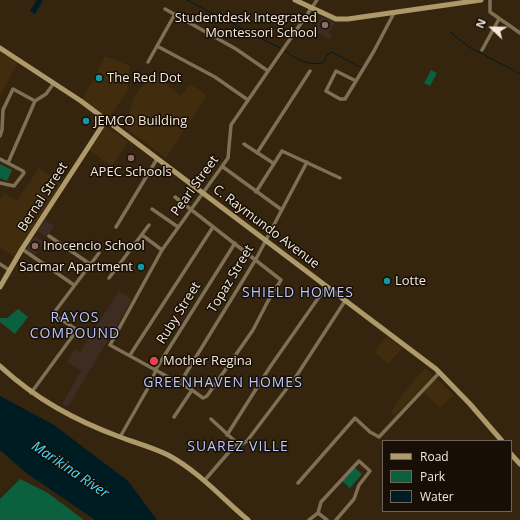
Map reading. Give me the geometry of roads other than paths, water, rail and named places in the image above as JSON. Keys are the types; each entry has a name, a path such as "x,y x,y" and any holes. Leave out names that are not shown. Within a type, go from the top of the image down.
{"main road":[{"path":"295,0 336,19 352,19 481,0"},
{"name":"C. Raymundo Avenue","path":"0,48 54,83 106,120 439,373 475,409 501,440"},
{"name":"Bernal Street","path":"0,287 22,249 106,120"},
{"path":"0,366 31,393 63,411 120,437 168,455 204,481 248,520"},
{"path":"512,455 520,464"}],"street":[{"name":"Pearl Street","path":"130,355 110,345 162,250 178,226 223,167 230,155 232,125 317,0"},
{"path":"490,0 490,12 520,33"},
{"path":"165,9 236,49 268,71"},
{"path":"356,81 336,71 326,91 340,100 345,99 356,81 374,51 394,13"},
{"path":"148,62 175,14"},
{"path":"482,50 499,19"},
{"path":"157,46 215,77 248,100"},
{"path":"257,153 310,71"},
{"path":"8,163 35,101 46,94 54,83"},
{"path":"0,136 2,130 3,110 13,89 35,101"},
{"path":"244,144 274,163"},
{"path":"256,192 280,152 284,151 340,178"},
{"path":"116,227 157,158"},
{"path":"0,159 23,171 24,173 14,186 0,183"},
{"name":"Topaz Street","path":"180,383 256,259 308,162"},
{"path":"223,167 282,210"},
{"path":"175,196 281,280 253,330 205,398 130,355 213,227"},
{"path":"152,209 178,226"},
{"path":"109,278 149,225"},
{"path":"142,235 162,250"},
{"path":"49,236 90,264"},
{"name":"Ruby Street","path":"120,437 152,381 156,369 235,243"},
{"path":"22,249 74,285"},
{"path":"31,393 77,330 53,314 99,253"},
{"path":"0,264 9,270"},
{"path":"227,435 270,368 326,287"},
{"path":"204,481 235,445 239,445 247,441 297,375 345,301"},
{"path":"298,483 355,418 370,432 379,437 439,373"},
{"path":"174,417 192,390"},
{"path":"211,419 239,445"},
{"path":"309,520 318,513 321,502 359,461 370,471 359,485 354,499 336,520"},
{"path":"318,513 326,520"}],"water":[{"path":"37,0 43,0 35,14 30,11"},
{"name":"Marikina River","path":"0,396 54,425 128,481 157,520 95,520 25,472 0,450"}],"waterway":[{"path":"187,0 280,48"},
{"path":"450,32 469,47 515,71"},
{"path":"285,51 294,57 313,64 323,63 327,55 332,52 362,68"}],"place":[{"name":"Studentdesk Integrated Montessori School","path":"325,25"},
{"name":"The Red Dot","path":"99,78"},
{"name":"JEMCO Building","path":"86,121"},
{"name":"APEC Schools","path":"131,158"},
{"name":"Inocencio School","path":"35,246"},
{"name":"Sacmar Apartment","path":"141,267"},
{"name":"Lotte","path":"387,281"},
{"name":"Mother Regina","path":"154,361"}],"district":[{"name":"SHIELD HOMES","path":"298,293"},
{"name":"RAYOS COMPOUND","path":"75,326"},
{"name":"GREENHAVEN HOMES","path":"223,383"},
{"name":"SUAREZ VILLE","path":"238,447"}]}
